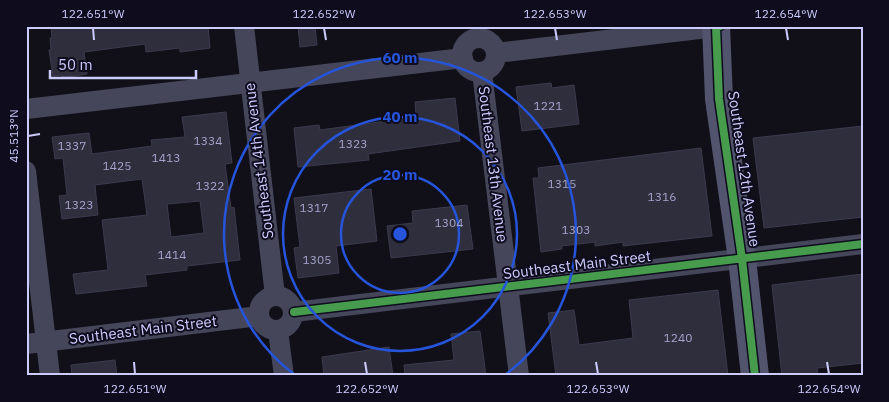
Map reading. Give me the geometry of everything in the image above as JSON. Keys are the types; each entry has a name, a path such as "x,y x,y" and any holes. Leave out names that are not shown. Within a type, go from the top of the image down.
{"main road":[{"name":"Southeast 12th Avenue","path":"717,26 719,99 742,259 755,376"}],"street":[{"name":"Southeast 14th Avenue","path":"244,26 275,296"},
{"path":"496,53 717,26"},
{"path":"477,32 491,42 496,53 492,66 482,72 470,68 463,58 466,45 477,32"},
{"path":"26,109 463,58"},
{"name":"Southeast 13th Avenue","path":"482,72 519,376"},
{"path":"26,171 50,376"},
{"name":"Southeast Main Street","path":"294,312 863,244"},
{"path":"275,296 287,299 294,312 290,325 278,331 266,328 259,316 263,302 275,296"},
{"name":"Southeast Main Street","path":"26,344 259,316"},
{"path":"278,331 284,376"}],"building":[{"path":"51,26 208,26 210,48 180,52 180,48 146,52 145,44 84,52 87,74 62,78 62,75 53,76 49,50 51,50 50,38 52,38"},
{"path":"298,26 315,26 317,45 300,47"},
{"path":"551,83 552,88 574,85 579,124 522,131 516,87"},
{"path":"455,98 460,141 368,154 369,160 298,167 294,128 319,125 320,130 416,117 415,102"},
{"path":"226,112 232,163 225,164 231,208 234,207 240,260 187,266 187,270 145,275 147,286 76,294 73,274 108,270 102,220 147,215 142,179 95,185 98,215 62,219 59,196 67,195 63,158 55,159 52,137 89,133 92,154 152,146 151,140 185,137 182,117","holes":["200,201 204,233 171,237 167,204"]},
{"path":"863,126 863,217 764,228 753,138"},
{"path":"701,148 712,236 623,246 623,242 595,246 595,242 562,246 562,249 541,252 533,178 539,178 538,168"},
{"path":"371,189 377,241 336,246 339,273 298,278 294,248 300,247 294,198"},
{"path":"467,205 473,249 391,258 387,226 413,223 412,211"},
{"path":"863,274 863,363 817,368 818,376 782,376 772,285"},
{"path":"718,290 728,376 556,376 548,313 574,310 579,345 633,338 629,300"},
{"path":"480,331 486,376 405,376 404,365 454,360 451,334"},
{"path":"389,347 393,376 324,376 322,357"},
{"path":"115,360 117,376 72,376 71,365"}],"cycle path":[{"path":"720,26 716,27 719,99 742,259 755,376"},
{"path":"294,312 863,244"}]}
